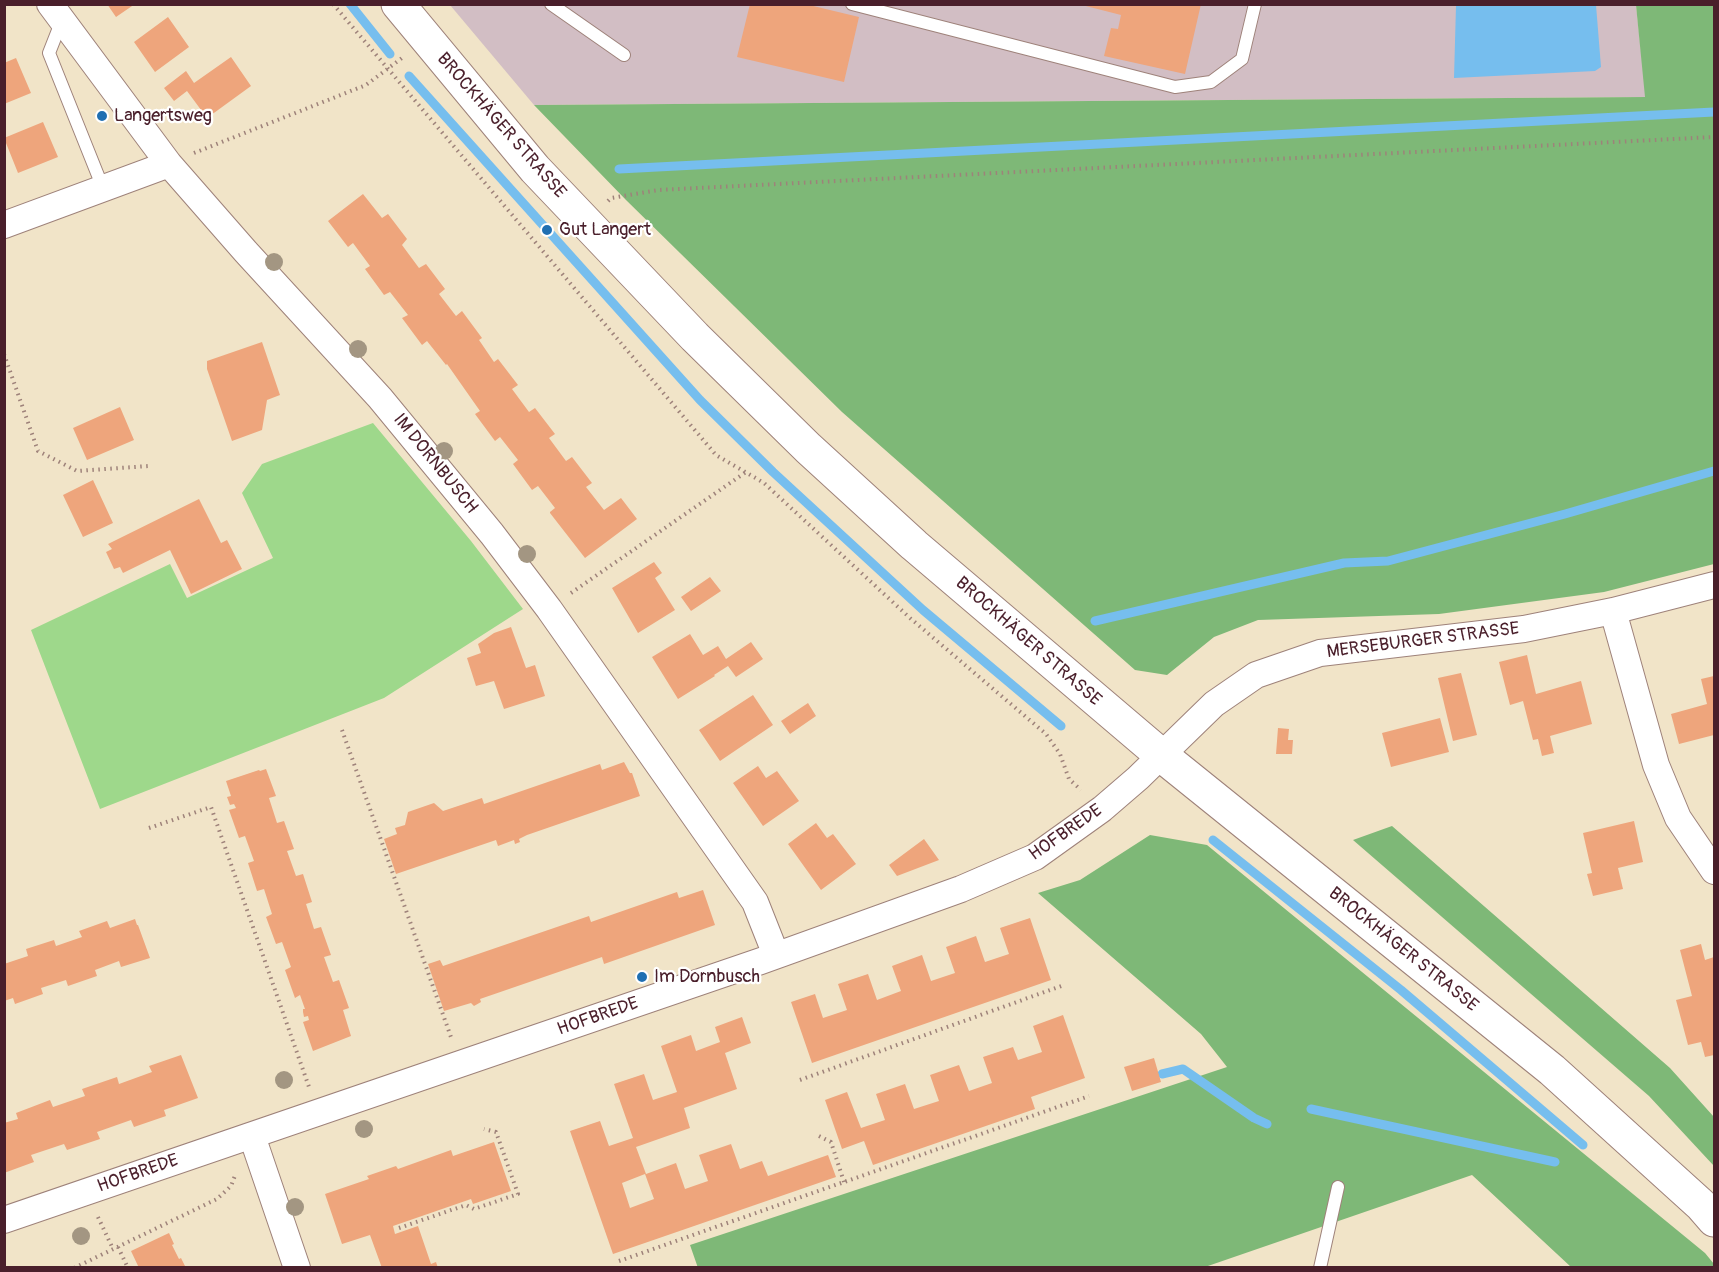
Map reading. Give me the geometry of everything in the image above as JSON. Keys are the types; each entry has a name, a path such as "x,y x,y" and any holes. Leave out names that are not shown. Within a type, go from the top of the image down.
{"main road":[{"name":"BROCKHÄGER STRASSE","path":"398,4 426,40 584,221 695,337 808,448 914,545 1161,755 1552,1070 1701,1205 1714,1220"}],"street":[{"name":"IM DORNBUSCH","path":"56,12 169,164 380,398 492,534 549,609 755,902 776,955"},
{"path":"4,225 169,164"},
{"name":"MERSEBURGER STRASSE","path":"1161,755 1214,704 1256,675 1320,653 1524,629 1613,611 1714,585"},
{"path":"1613,611 1656,765 1678,818 1714,872"},
{"name":"HOFBREDE","path":"4,1220 461,1065 961,889 1035,857 1102,809 1161,755"},
{"path":"252,1136 297,1268"}],"lane":[{"path":"551,4 624,56"},
{"path":"852,4 1175,87 1211,82 1242,59 1254,4"},
{"path":"56,12 49,53 103,188"},
{"path":"1320,1268 1338,1187"}],"path":[{"path":"333,4 716,455 764,483 910,618 1046,734 1060,754 1069,778 1102,809"},
{"path":"169,164 366,85 426,40"},
{"path":"584,221 611,198 658,190 1714,137"},
{"path":"4,354 38,451 77,471 149,466"},
{"path":"549,609 747,472"},
{"path":"342,730 461,1065"},
{"path":"149,828 211,807 318,1113"},
{"path":"800,1080 1064,985"},
{"path":"619,1261 1089,1096"},
{"path":"399,1228 466,1204 474,1209 518,1194 496,1132 484,1129"},
{"path":"74,1268 217,1199 231,1186 252,1136"},
{"path":"819,1136 831,1142 844,1182"},
{"path":"85,1192 128,1268"}],"shaded area":[{"path":"450,5 1636,5 1646,97 534,105"}],"green space":[{"path":"1636,5 1714,5 1714,564 1604,592 1439,614 1258,620 1214,637 1167,675 1135,670 842,412 626,200 534,105 1645,97"},
{"path":"373,423 471,541 523,609 384,698 100,809 31,630 170,564 187,598 273,558 242,493 262,464"},
{"path":"1392,826 1670,1068 1714,1117 1714,1166 1649,1096 1353,840"},
{"path":"1150,835 1207,845 1705,1253 1714,1267 1571,1267 1472,1175 1205,1267 698,1268 690,1245 1227,1067 1201,1034 1038,893 1080,880"}],"water":[{"path":"1596,5 1601,67 1595,71 1454,78 1456,6"}],"building":[{"path":"107,4 135,4 116,17"},
{"path":"750,4 805,4 859,17 844,82 737,57"},
{"path":"1078,4 1201,4 1185,74 1104,56 1111,28 1118,29 1121,15"},
{"path":"168,17 189,47 155,72 134,42"},
{"path":"231,57 251,86 207,118 187,91 174,101 164,88 186,71 194,83"},
{"path":"16,58 31,93 4,104 4,63"},
{"path":"43,122 58,157 18,173 4,138"},
{"path":"363,194 382,218 388,214 407,239 402,245 419,268 426,264 445,289 439,294 456,316 462,311 482,338 479,340 494,362 498,359 518,385 512,389 529,412 535,408 555,434 549,438 566,461 572,457 592,483 586,487 604,510 621,498 637,519 585,558 550,513 555,508 538,486 532,490 513,464 518,460 500,437 495,441 475,414 480,411 447,364 427,341 422,345 402,318 408,315 390,292 384,295 365,269 370,266 353,243 348,247 328,221"},
{"path":"262,342 280,395 267,400 262,430 232,441 207,369 207,361"},
{"path":"120,407 134,440 87,460 73,428"},
{"path":"93,480 113,523 83,537 63,495"},
{"path":"199,499 221,543 227,540 242,569 191,594 170,550 123,573 120,567 114,569 106,552 112,549 108,544"},
{"path":"654,562 662,573 655,578 675,610 638,633 612,588"},
{"path":"710,577 721,591 691,611 681,597"},
{"path":"511,627 526,668 535,665 545,696 504,709 494,681 476,686 467,658 481,653 478,644 494,633"},
{"path":"690,634 703,655 718,646 726,659 751,642 763,659 736,677 728,666 678,699 652,657"},
{"path":"1527,655 1536,694 1581,681 1592,724 1550,736 1554,753 1542,756 1538,739 1533,740 1523,701 1510,705 1499,662"},
{"path":"1461,673 1477,735 1453,741 1438,678"},
{"path":"1714,676 1714,735 1679,744 1671,714 1707,704 1701,679"},
{"path":"753,695 773,725 720,761 699,730"},
{"path":"808,703 816,716 790,734 781,721"},
{"path":"1440,718 1449,752 1391,767 1382,733"},
{"path":"1278,728 1289,729 1288,740 1293,740 1292,754 1276,754"},
{"path":"624,762 632,773 640,796 527,835 515,844 514,840 498,846 496,840 396,874 384,839 397,834 395,828 405,825 408,812 434,803 443,811 482,798 484,804 600,764 602,770"},
{"path":"758,766 766,778 777,771 799,801 763,826 733,783"},
{"path":"266,769 276,796 269,798 277,823 284,821 294,849 287,851 296,876 303,874 312,902 306,904 314,929 321,927 331,955 324,957 333,982 339,980 349,1008 343,1010 351,1036 313,1051 303,1022 309,1020 308,1016 304,1017 303,1009 305,1009 300,995 295,998 285,970 291,967 282,942 276,944 266,917 272,914 264,889 257,891 248,863 254,861 245,836 239,838 229,810 236,808 234,804 230,805 227,797 231,796 226,781"},
{"path":"1634,821 1643,862 1618,868 1623,889 1593,896 1587,874 1592,873 1583,833"},
{"path":"816,823 827,838 833,834 856,864 821,890 788,844"},
{"path":"924,839 939,860 897,876 889,865"},
{"path":"703,890 715,925 604,964 602,957 480,999 481,1002 474,1006 471,1003 444,1011 428,964 440,960 443,966 589,916 591,922 677,892 679,898"},
{"path":"1030,918 1051,980 812,1063 791,1002 815,994 823,1018 847,1010 838,984 868,974 877,1000 901,991 892,966 922,955 931,981 955,973 946,947 976,936 985,962 1009,954 1000,928"},
{"path":"135,919 150,958 121,967 119,961 95,970 97,976 68,986 66,980 41,988 43,994 15,1004 13,998 4,1001 4,964 28,956 26,949 54,940 56,946 82,937 79,931 107,921 110,928"},
{"path":"1701,944 1705,960 1714,957 1714,1055 1705,1057 1701,1042 1688,1045 1676,1000 1692,996 1680,950"},
{"path":"1063,1015 1085,1078 1031,1097 1035,1109 873,1165 864,1141 842,1149 825,1100 847,1092 861,1128 885,1120 876,1094 905,1084 914,1109 939,1101 930,1075 959,1065 969,1091 992,1083 983,1057 1013,1047 1018,1060 1042,1052 1033,1026"},
{"path":"742,1017 751,1043 725,1053 737,1089 684,1108 690,1128 636,1147 646,1174 676,1163 685,1189 708,1181 699,1155 731,1144 740,1169 762,1161 768,1176 828,1155 836,1177 613,1254 570,1131 600,1121 609,1146 633,1138 614,1084 644,1074 653,1100 677,1092 661,1046 691,1035 696,1051 720,1042 715,1027","holes":["645,1174 654,1199 630,1208 622,1183"]},
{"path":"181,1055 198,1098 164,1110 166,1116 134,1127 131,1120 97,1132 100,1139 67,1150 64,1144 31,1155 34,1162 4,1173 4,1123 18,1119 16,1113 50,1100 53,1107 85,1096 82,1089 117,1077 119,1084 152,1072 149,1066"},
{"path":"1154,1058 1161,1082 1132,1091 1124,1067"},
{"path":"494,1142 511,1191 473,1204 471,1199 393,1226 395,1234 418,1226 431,1264 436,1262 438,1268 382,1268 370,1235 342,1244 325,1194 369,1179 367,1176 396,1166 398,1169 451,1150 453,1156"},
{"path":"169,1233 174,1244 172,1245 186,1268 139,1268 131,1251"}],"waterway":[{"path":"350,4 390,54"},
{"path":"409,76 700,400 773,472 923,610 1061,726"},
{"path":"619,169 1714,112"},
{"path":"1095,621 1344,563 1388,561 1714,471"},
{"path":"1213,840 1401,990 1583,1145"},
{"path":"1162,1074 1183,1069 1254,1118 1267,1124"},
{"path":"1311,1109 1555,1162"}],"place":[{"name":"Langertsweg","path":"102,116"},
{"name":"Gut Langert","path":"547,230"},
{"name":"Im Dornbusch","path":"642,977"}]}
